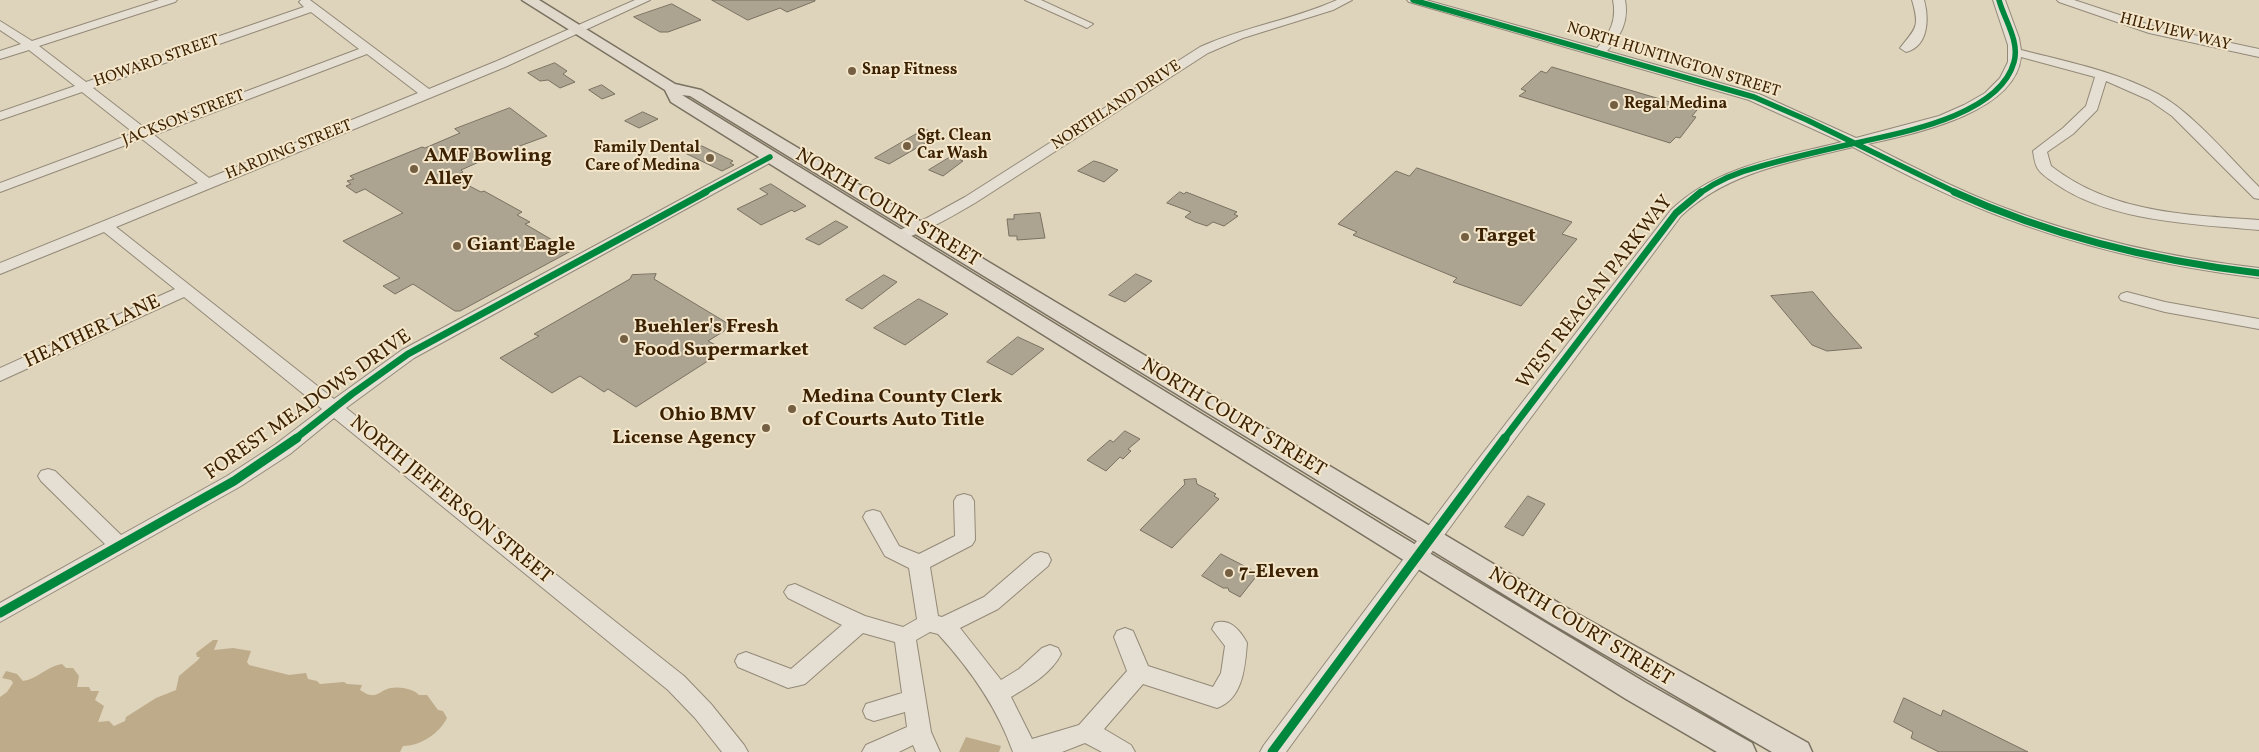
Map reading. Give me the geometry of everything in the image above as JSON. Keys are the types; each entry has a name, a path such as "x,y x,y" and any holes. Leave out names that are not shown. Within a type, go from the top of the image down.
{"main road":[{"name":"NORTH COURT STREET","path":"530,0 670,86 695,93 918,227 1424,547 1636,690 1742,752"},
{"name":"NORTH COURT STREET","path":"670,86 677,99 898,236 1424,547 1798,752"}],"street":[{"path":"0,55 171,0"},
{"path":"303,0 428,94"},
{"name":"HARDING STREET","path":"0,269 428,94 644,0"},
{"path":"1031,0 1087,24"},
{"name":"NORTHLAND DRIVE","path":"898,236 970,200 1212,46 1249,30 1310,15 1346,0"},
{"name":"NORTH HUNTINGTON STREET","path":"1413,0 1439,3 1754,97 1792,112 1964,197 2064,233 2172,260 2259,273"},
{"path":"1600,52 1619,29 1621,20 1619,0"},
{"path":"1906,48 1914,41 1922,28 1922,11 1918,0"},
{"name":"WEST REAGAN PARKWAY","path":"1272,752 1660,233 1687,202 1702,191 1736,174 1757,167 1929,125 1965,110 1990,94 2003,82 2010,72 2015,52 2012,32 1999,0"},
{"name":"HILLVIEW WAY","path":"2063,0 2153,30 2259,53"},
{"name":"HOWARD STREET","path":"0,116 313,8"},
{"path":"0,24 85,87 208,184"},
{"name":"JACKSON STREET","path":"0,188 367,50"},
{"path":"2015,52 2102,74 2139,89 2168,106 2259,196"},
{"path":"2102,74 2092,107 2068,131 2040,151 2044,168 2064,183 2105,202 2198,220 2259,225"},
{"name":"FOREST MEADOWS DRIVE","path":"0,613 234,481 283,449 382,372 452,328 770,157"},
{"name":"NORTH JEFFERSON STREET","path":"106,226 676,683 703,711 736,752"},
{"name":"HEATHER LANE","path":"0,375 186,290"},
{"path":"2127,297 2166,307 2259,324"},
{"path":"48,476 119,546"},
{"path":"919,563 964,540 964,501"},
{"path":"873,517 892,551 919,563"},
{"path":"795,592 859,622 905,636 992,602 1041,560"},
{"path":"919,563 936,625 987,677 1007,710 1025,752 1058,743 1087,732 1139,673"},
{"path":"746,661 788,679 797,677 859,622"},
{"path":"1139,673 1217,698 1225,692 1236,643 1223,630"},
{"path":"874,752 924,742 905,636"},
{"path":"1126,637 1139,673"},
{"path":"997,694 1027,676 1050,654"},
{"path":"874,711 915,699"},
{"path":"1087,732 1123,752"}],"shaded area":[{"path":"213,640 218,640 214,650 233,648 251,651 247,662 249,665 289,675 306,673 308,679 317,681 320,684 344,682 362,685 360,690 370,695 375,695 389,688 403,688 419,695 427,695 438,710 443,711 447,718 434,734 416,744 403,746 400,752 0,752 0,697 7,692 13,683 11,680 2,678 6,671 17,674 23,681 33,678 57,665 62,664 66,668 73,668 79,676 77,687 89,687 91,691 99,691 95,700 104,706 98,722 109,721 114,726 125,721 126,717 156,698 176,690 179,676 200,657 197,657 196,653"},
{"path":"966,737 1001,746 999,752 959,752"}],"building":[{"path":"712,0 815,1 787,12 780,8 748,20"},
{"path":"672,4 701,20 668,32 660,32 634,17"},
{"path":"555,63 567,71 563,74 575,82 560,88 548,80 540,81 528,73"},
{"name":"Regal Medina","path":"1552,67 1697,110 1692,116 1696,117 1680,138 1676,137 1670,143 1519,96 1526,91 1521,89 1541,71 1546,73"},
{"path":"602,85 615,94 602,99 589,90"},
{"name":"Giant Eagle","path":"510,108 547,136 517,147 521,150 494,160 490,157 461,170 463,172 452,177 481,192 484,191 522,212 517,215 530,222 525,224 571,251 460,311 455,311 413,284 395,294 383,286 400,278 343,241 403,213 365,189 356,193 346,186 351,184 347,181 354,179 350,176 422,147 425,148 460,133 455,129"},
{"path":"643,112 658,119 639,128 625,121"},
{"name":"Sgt. Clean Car Wash","path":"925,129 939,135 889,164 875,158"},
{"name":"Family Dental Care of Medina","path":"702,146 733,161 730,163 734,165 722,171 687,154"},
{"path":"952,156 963,161 943,176 929,170"},
{"path":"1094,161 1118,170 1104,182 1078,171"},
{"name":"Target","path":"1417,168 1572,222 1562,234 1577,239 1521,306 1453,282 1457,278 1353,235 1357,232 1338,224 1396,171 1409,176"},
{"path":"771,184 806,206 794,212 792,210 761,225 737,209 768,194 760,189"},
{"path":"1180,192 1184,194 1186,192 1237,212 1234,214 1238,216 1224,226 1213,222 1207,226 1195,222 1185,217 1191,212 1167,203"},
{"path":"1040,213 1045,238 1017,240 1017,236 1009,236 1007,219 1014,219 1014,215"},
{"path":"836,221 848,227 819,245 806,239"},
{"name":"Buehler's Fresh Food Supermarket","path":"656,274 654,279 732,326 708,341 725,350 636,407 608,389 604,392 580,376 552,393 500,358 539,336 534,334 630,279 632,275"},
{"path":"1136,274 1152,281 1125,302 1109,295"},
{"path":"884,275 897,282 862,309 846,300"},
{"path":"1813,292 1862,348 1827,351 1812,345 1771,296"},
{"path":"919,299 948,314 905,345 874,328"},
{"path":"1018,337 1044,349 1012,375 987,362"},
{"path":"1125,431 1140,439 1128,449 1131,451 1123,459 1120,457 1106,471 1087,460 1110,440 1113,442"},
{"path":"1196,479 1197,484 1216,494 1214,496 1219,499 1172,548 1140,530 1185,484 1184,480"},
{"path":"1528,496 1545,504 1523,536 1505,527"},
{"name":"7-Eleven","path":"1221,554 1252,570 1255,578 1240,597 1229,591 1228,588 1223,588 1202,576"},
{"path":"1904,698 1941,716 1943,710 2028,752 1939,752 1911,738 1913,732 1894,722"}],"cycle path":[{"path":"1413,0 1754,97 1833,132 1963,196 1998,211 2070,236 2183,263 2259,273"},
{"path":"1272,752 1484,466 1676,213 1694,197 1714,185 1746,171 1944,119 1969,108 1990,95 2006,80 2014,62 2015,53 2013,38 1999,0"},
{"path":"0,613 234,481 283,449 352,394 408,354 770,157"}],"place":[{"name":"Snap Fitness","path":"852,71"},
{"name":"Regal Medina","path":"1614,105"},
{"name":"Sgt. Clean Car Wash","path":"907,146"},
{"name":"Family Dental Care of Medina","path":"710,158"},
{"name":"AMF Bowling Alley","path":"414,169"},
{"name":"Target","path":"1465,237"},
{"name":"Giant Eagle","path":"457,246"},
{"name":"Buehler's Fresh Food Supermarket","path":"624,339"},
{"name":"Medina County Clerk of Courts Auto Title","path":"792,409"},
{"name":"Ohio BMV License Agency","path":"766,428"},
{"name":"7-Eleven","path":"1229,573"}]}
